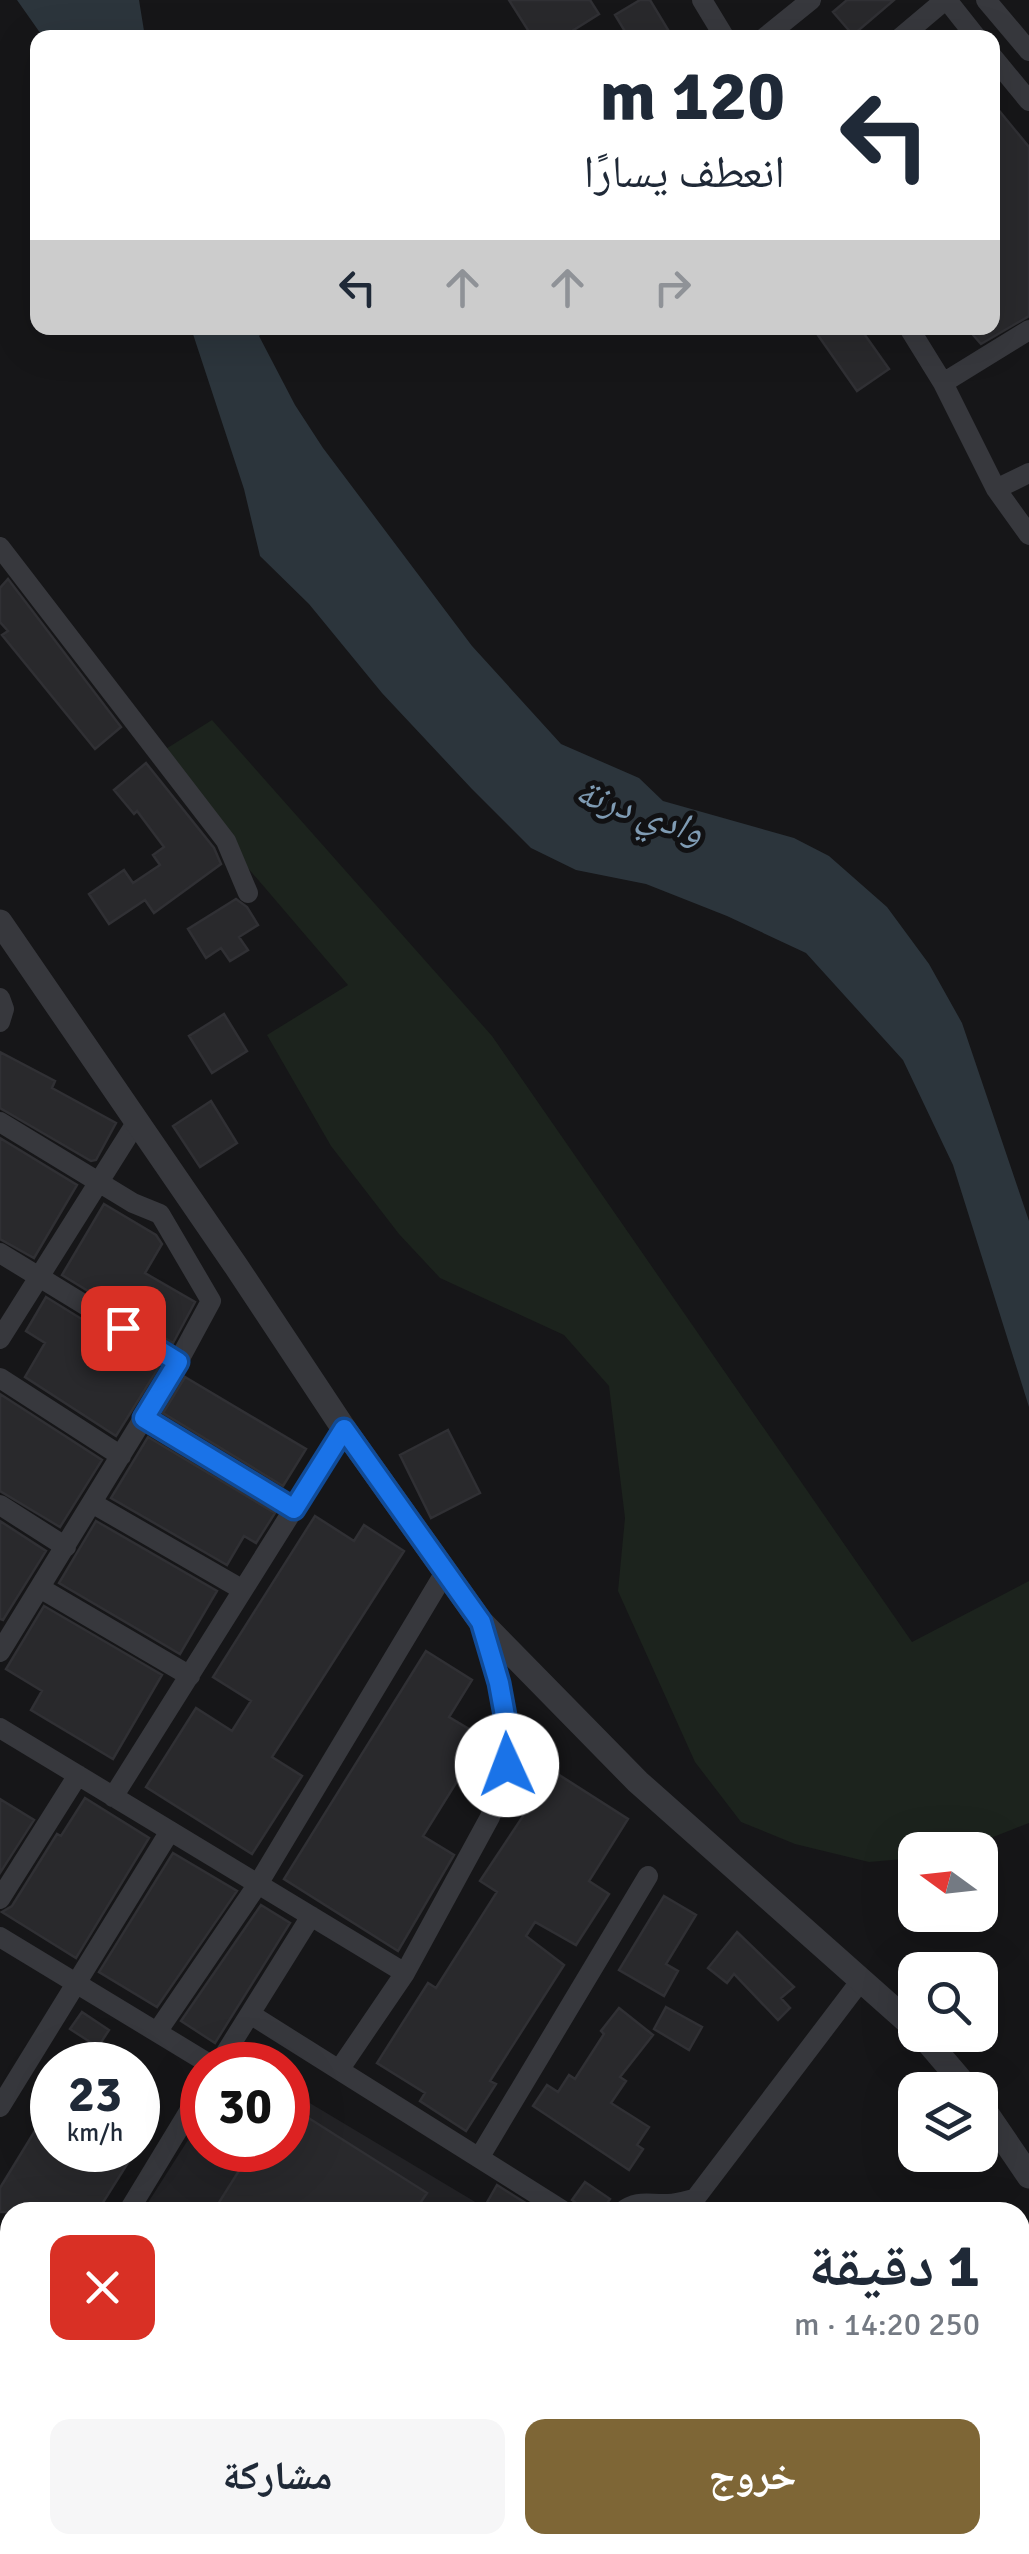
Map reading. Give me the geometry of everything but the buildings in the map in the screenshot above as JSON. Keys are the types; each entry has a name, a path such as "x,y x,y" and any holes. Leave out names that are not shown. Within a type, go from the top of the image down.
{"street":[{"path":"702,0 720,30"},
{"path":"774,30 811,0"},
{"path":"910,30 946,0 971,30"},
{"path":"986,0 1029,51"},
{"path":"1000,66 1029,101"},
{"path":"943,383 1029,330"},
{"path":"913,335 943,383 996,489 1029,535"},
{"path":"996,489 1029,474"},
{"path":"0,547 226,841 248,893"},
{"path":"0,922 344,1429 481,1622 638,1782 898,2012"},
{"path":"0,998 4,1009 0,1022"},
{"path":"0,1122 99,1183 160,1214 211,1301 178,1362 0,1652"},
{"path":"0,1339 136,1122"},
{"path":"0,1253 178,1362"},
{"path":"0,1378 121,1456"},
{"path":"144,1418 294,1509"},
{"path":"114,1796 344,1429"},
{"path":"92,1503 243,1590"},
{"path":"0,1505 66,1546"},
{"path":"157,2032 258,1884 444,1574"},
{"path":"40,1588 190,1676"},
{"path":"339,2070 405,1973 490,1817 507,1765 508,1732 481,1622"},
{"path":"0,1728 405,1973"},
{"path":"0,1899 78,1776"},
{"path":"0,2107 170,1831"},
{"path":"479,2158 648,1876"},
{"path":"230,2042 311,1916"},
{"path":"0,1936 180,2045"},
{"path":"692,2202 862,1978"},
{"path":"250,2014 549,2202"},
{"path":"937,2052 954,2072"},
{"path":"134,2202 180,2126"},
{"path":"998,2130 1029,2176"}],"shaded area":[{"path":"212,720 492,1036 912,1642 1029,1581 1029,1823 998,1835 998,1832 898,1832 898,1859 869,1862 795,1844 741,1822 695,1762 618,1591 625,1518 609,1386 564,1335 440,1278 399,1234 331,1146 267,1035 348,985 153,757"},
{"path":"310,2103 475,2202 148,2202 180,2152 180,2172 310,2172"}],"water":[{"path":"17,0 139,0 144,30 38,30"},
{"name":"وادي درنة","path":"193,335 260,335 295,405 323,448 472,646 561,744 639,778 663,801 794,838 829,856 887,907 929,964 962,1023 1029,1221 1029,1407 953,1165 903,1060 806,953 646,884 576,870 531,848 382,693 309,604 260,556 244,489"}],"route":[{"path":"123,1328 178,1362 144,1418 294,1509 344,1429 481,1622 508,1732 507,1765"}]}
